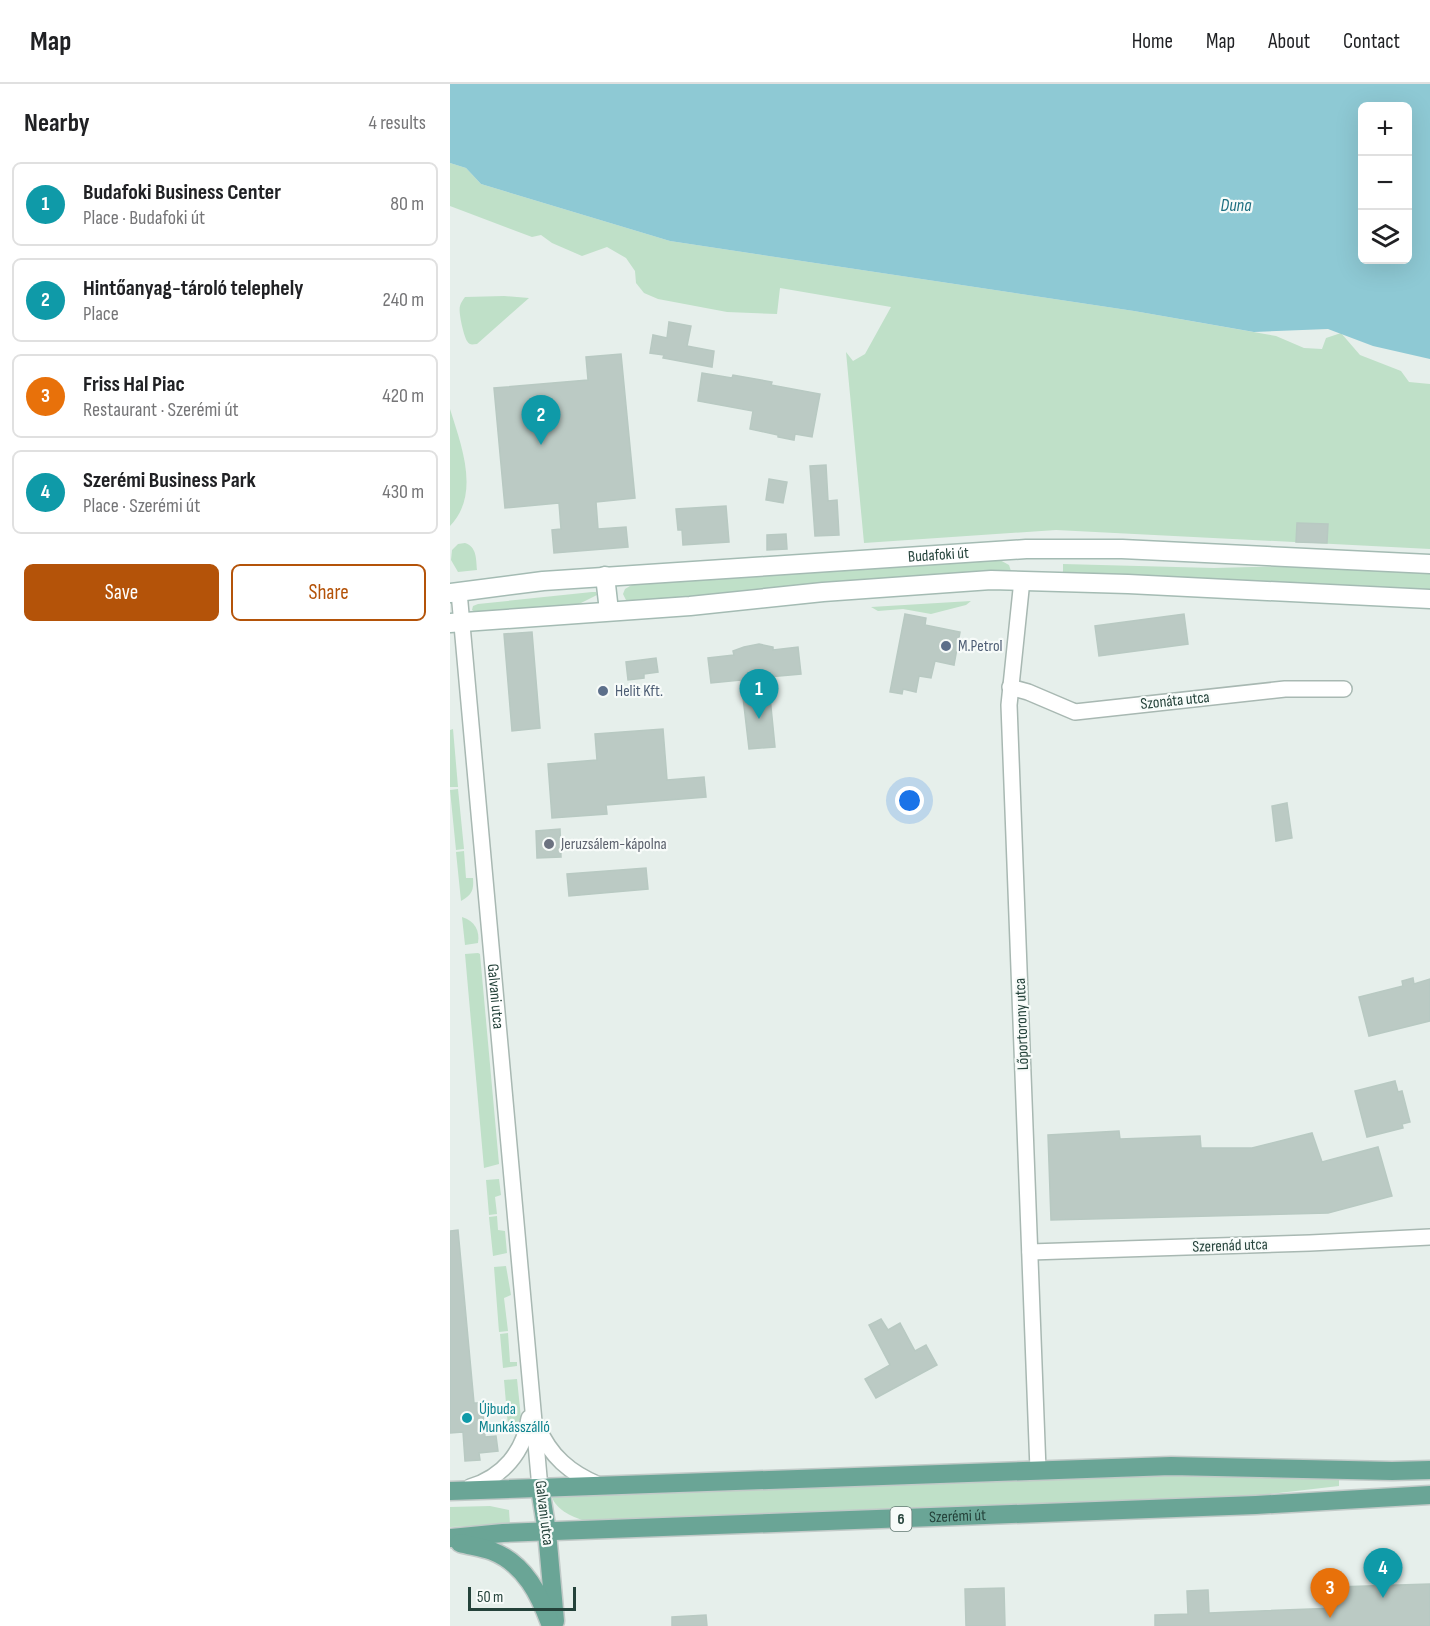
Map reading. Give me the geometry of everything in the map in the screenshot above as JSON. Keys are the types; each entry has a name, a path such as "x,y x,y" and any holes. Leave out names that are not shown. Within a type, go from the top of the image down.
{"main road":[{"name":"Budafoki út","path":"454,592 606,576 1026,549 1122,549 1430,564"},
{"path":"1022,580 1026,549"},
{"path":"606,576 609,611"},
{"name":"Budafoki út","path":"456,623 731,603 831,591 980,580 1022,580 1430,600"},
{"path":"453,1491 1171,1466 1296,1470 1430,1470"},
{"name":"Galvani utca","path":"540,1488 547,1532 556,1626"},
{"name":"Szerémi út","path":"450,1539 547,1532 1244,1506 1430,1495"},
{"path":"450,1539 495,1552 521,1569 533,1586 551,1626"}],"street":[{"name":"Lőportorony utca","path":"1022,580 1009,705 1038,1470"},
{"name":"Galvani utca","path":"454,592 540,1488"},
{"name":"Szonáta utca","path":"1010,687 1075,712 1285,688 1344,689"},
{"name":"Szerenád utca","path":"1030,1252 1430,1237"},
{"name":"Galvani utca","path":"531,1401 539,1428 553,1455 567,1468 603,1486"},
{"name":"Galvani utca","path":"453,1491 488,1481 506,1468 527,1430 531,1401"}],"green space":[{"path":"450,163 466,168 481,184 670,241 1134,311 1276,336 1304,348 1322,349 1326,338 1341,333 1360,355 1401,371 1409,382 1430,384 1430,549 1056,530 864,543 846,352 853,361 865,354 891,307 780,288 777,314 727,312 658,299 644,293 636,283 635,271 626,258 607,247 582,256 552,243 541,235 532,237 450,206"},
{"path":"465,297 529,298 477,344 469,344 464,334 460,313 460,305"},
{"path":"450,409 463,453 467,484 465,499 450,526"},
{"path":"465,543 474,550 477,570 458,572 451,560 452,550 458,544"},
{"path":"998,559 1009,565 1011,571 788,586 705,596 633,601 626,600 623,594 625,589 635,583"},
{"path":"1063,564 1214,568 1291,566 1430,573 1430,591 1063,572"},
{"path":"596,592 597,595 577,605 475,612 472,610 473,606 478,604"},
{"path":"971,601 966,605 931,614 903,609 878,611 871,607"},
{"path":"453,729 458,787 450,787 450,730"},
{"path":"458,789 464,849 456,850 450,790"},
{"path":"464,851 466,878 473,878 473,886 468,897 461,901 456,852"},
{"path":"462,917 476,927 478,943 465,945"},
{"path":"465,954 480,954 499,1164 484,1168"},
{"path":"499,1179 501,1195 495,1197 497,1214 489,1215 486,1180"},
{"path":"497,1216 498,1230 505,1231 507,1253 493,1256 489,1217"},
{"path":"506,1266 511,1295 504,1298 508,1331 499,1332 494,1267"},
{"path":"508,1333 510,1362 517,1362 517,1366 503,1368 500,1334"},
{"path":"517,1379 521,1418 517,1424 508,1426 504,1380"},
{"path":"1175,1474 1339,1479 1339,1486 1244,1497 586,1521 561,1510 552,1497"},
{"path":"490,1506 509,1510 510,1525 450,1527 450,1507"}],"water":[{"name":"Duna","path":"450,84 1430,84 1430,359 1373,346 1328,329 1254,332 1134,311 670,241 481,184 466,168 450,163"}],"building":[{"path":"669,322 691,326 687,346 714,351 712,367 663,358 664,355 650,353 653,335 667,338"},
{"path":"621,354 635,498 596,502 598,529 626,527 628,547 554,553 552,530 561,529 559,503 505,508 494,388 588,380 586,357"},
{"path":"702,373 732,378 733,375 820,394 812,437 795,434 794,440 750,429 753,411 698,401"},
{"path":"826,465 828,501 837,500 839,535 815,536 810,466"},
{"path":"769,479 787,482 783,503 766,500"},
{"path":"726,506 729,542 683,545 682,530 678,530 676,509"},
{"path":"1297,523 1328,524 1327,543 1296,542"},
{"path":"786,534 787,549 767,550 767,535"},
{"path":"905,614 926,618 925,625 960,632 954,665 935,661 931,678 919,676 916,692 903,689 902,694 890,692"},
{"path":"1184,614 1188,644 1099,656 1095,626"},
{"path":"532,632 540,728 512,731 504,634"},
{"path":"759,644 773,647 773,650 798,647 801,674 768,677 775,747 749,749 741,680 711,683 708,658 734,655 733,651"},
{"path":"656,658 658,672 644,674 644,678 628,680 626,662"},
{"path":"663,729 667,780 704,777 706,797 606,805 607,814 552,818 548,764 597,760 595,734"},
{"path":"1287,803 1292,838 1276,841 1272,806"},
{"name":"Jeruzsálem-kápolna","path":"560,829 561,857 537,858 536,831"},
{"path":"646,868 648,889 569,896 567,874"},
{"path":"1413,978 1414,984 1430,979 1430,1021 1369,1036 1359,997 1403,986 1402,981"},
{"path":"1395,1081 1398,1092 1402,1091 1410,1122 1402,1124 1403,1128 1367,1137 1355,1091"},
{"path":"1119,1131 1120,1139 1200,1136 1201,1148 1252,1148 1312,1133 1322,1162 1378,1147 1392,1196 1328,1213 1051,1220 1048,1135"},
{"path":"458,1230 474,1403 482,1403 485,1437 496,1436 498,1451 479,1453 480,1460 465,1461 463,1432 450,1433 450,1231"},
{"path":"881,1319 888,1330 900,1323 915,1351 926,1345 937,1365 876,1398 865,1379 890,1365 869,1325"},
{"path":"1430,1584 1430,1626 1155,1626 1155,1615 1188,1614 1187,1591 1208,1590 1209,1613 1337,1608 1336,1587"},
{"path":"1004,1588 1005,1626 966,1626 965,1589"},
{"path":"706,1615 707,1626 672,1626 672,1617"}],"place":[{"name":"Hintőanyag-tároló telephely","path":"541,445"},
{"name":"M.Petrol","path":"946,646"},
{"name":"Helit Kft.","path":"603,691"},
{"name":"Budafoki Business Center","path":"759,719"},
{"name":"Jeruzsálem-kápolna","path":"549,844"},
{"name":"Újbuda Munkásszálló","path":"467,1418"},
{"name":"Szerémi Business Park","path":"1383,1598"},
{"name":"Friss Hal Piac","path":"1330,1618"}]}
